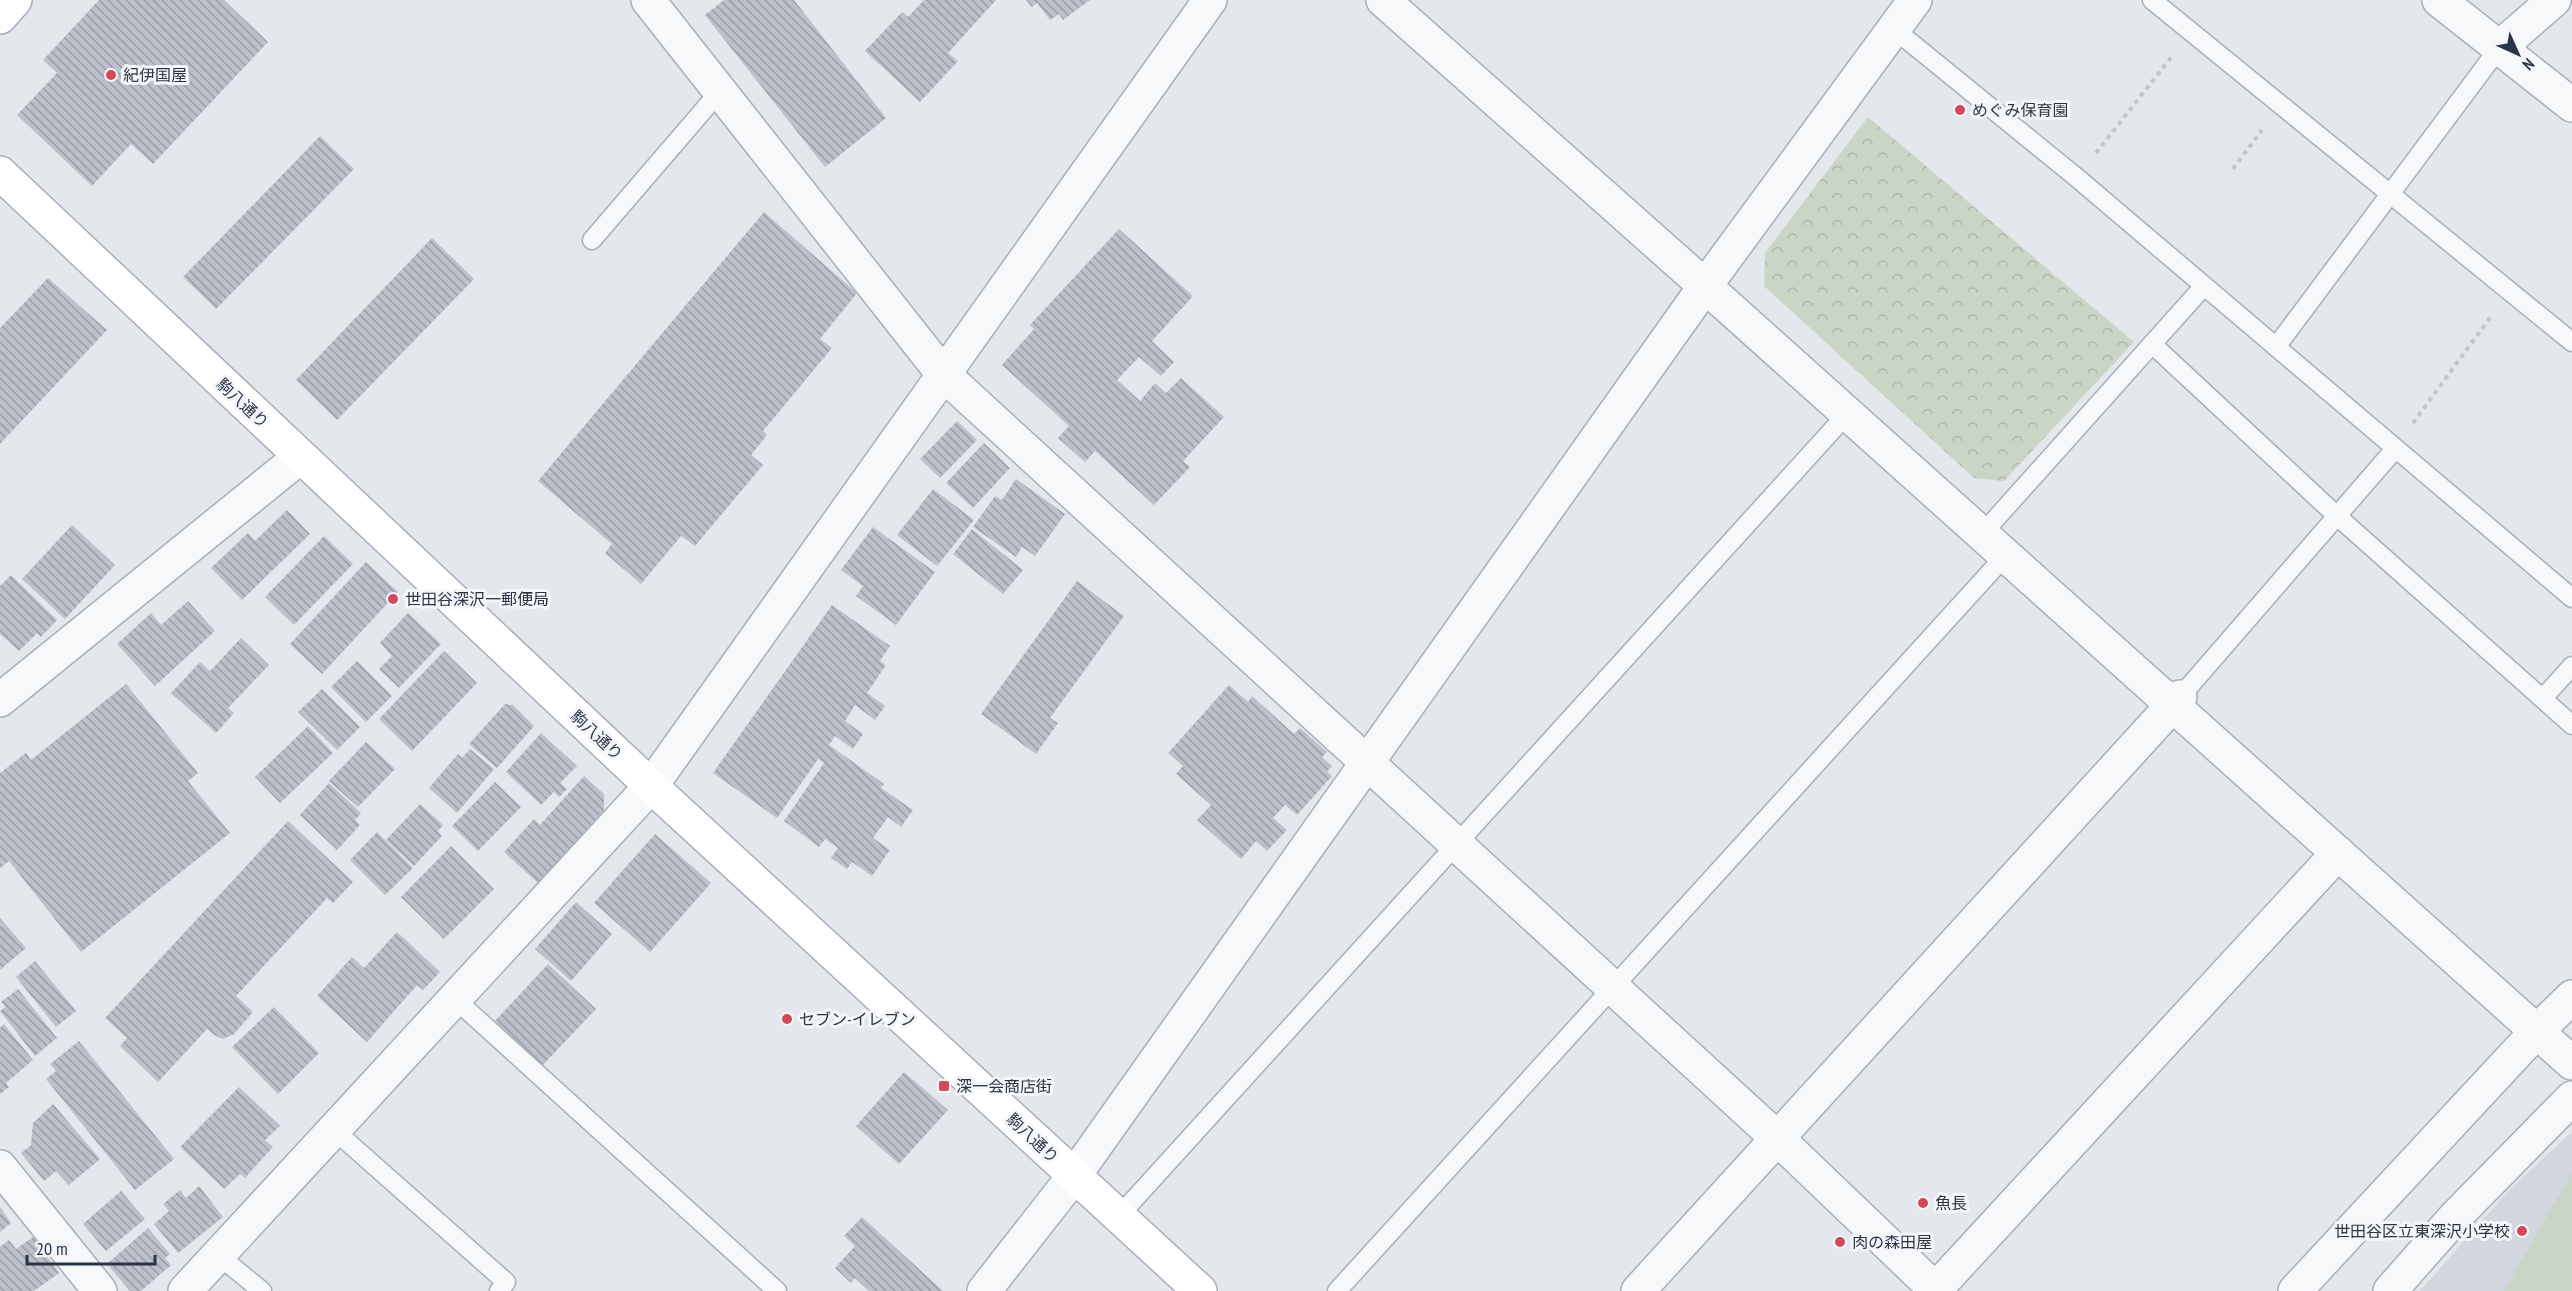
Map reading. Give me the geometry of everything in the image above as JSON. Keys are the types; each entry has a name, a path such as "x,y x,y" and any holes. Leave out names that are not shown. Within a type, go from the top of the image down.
{"street":[{"path":"0,17 15,0"},
{"path":"648,0 943,374 1777,1138 1935,1290 2338,854"},
{"path":"185,1291 651,786 1210,0"},
{"path":"1383,0 1994,545 2176,702 2338,854 2572,1063"},
{"path":"984,1291 1074,1176 1705,286 1915,0"},
{"path":"2439,0 2572,105"},
{"path":"2499,48 2554,0"},
{"name":"駒八通り","path":"0,174 651,786 1200,1291"},
{"path":"0,699 300,457"},
{"path":"1638,1291 2176,702"},
{"path":"2295,1291 2537,1031 2572,997"},
{"path":"2390,1291 2456,1216 2572,1098"},
{"path":"0,1167 100,1291"}],"lane":[{"path":"2152,0 2572,342"},
{"path":"1894,29 2076,177 2572,598"},
{"path":"2276,347 2499,48"},
{"path":"592,240 720,91"},
{"path":"1337,1291 1614,988 1994,545 2152,344 2204,286"},
{"path":"2152,344 2337,516 2572,725"},
{"path":"1119,1216 1847,414"},
{"path":"2176,702 2395,448"},
{"path":"2543,698 2572,666"},
{"path":"455,999 777,1291"},
{"path":"334,1130 506,1282 499,1291"},
{"path":"218,1256 262,1291"}],"path":[{"path":"2076,177 2192,33"},
{"path":"2233,169 2281,106"},
{"path":"2395,448 2510,290"}],"shaded area":[{"name":"世田谷区立東深沢小学校","path":"2572,1132 2572,1291 2420,1291 2510,1189"}],"green space":[{"path":"1868,117 2134,342 2004,481 1974,478 1764,286 1765,253"},
{"path":"2572,1173 2572,1291 2504,1291"}],"building":[{"path":"99,0 224,0 268,42 153,164 131,144 92,186 17,115 57,73 43,60"},
{"path":"724,0 794,0 886,118 825,167 705,15"},
{"path":"924,0 996,0 948,53 958,61 920,102 865,51 902,12 908,17"},
{"path":"1026,0 1090,0 1063,20 1059,14 1050,20 1037,3 1032,7"},
{"path":"320,136 354,169 216,309 183,277"},
{"path":"764,212 857,293 820,339 832,348 763,431 767,435 751,455 763,465 695,546 681,536 641,584 605,553 612,544 538,481"},
{"path":"1119,229 1193,296 1152,341 1174,362 1161,376 1139,357 1117,380 1140,401 1155,383 1166,393 1181,378 1224,417 1183,461 1190,467 1154,505 1095,451 1085,462 1058,438 1069,426 1002,365 1034,329 1030,325"},
{"path":"432,238 474,279 337,420 296,380"},
{"path":"48,278 107,330 0,444 0,328"},
{"path":"957,421 977,440 940,478 920,459"},
{"path":"984,443 1010,468 973,508 946,483"},
{"path":"1016,479 1065,514 1035,556 1022,547 1016,557 973,527 995,496 1002,500"},
{"path":"933,489 974,520 937,566 897,535"},
{"path":"287,510 310,534 242,600 211,568 248,533 255,541"},
{"path":"72,525 115,565 65,619 22,579"},
{"path":"873,527 935,572 896,625 856,596 863,586 841,570"},
{"path":"972,529 1023,570 1003,594 953,554"},
{"path":"324,536 353,564 294,625 265,597"},
{"path":"366,562 398,592 322,674 290,644"},
{"path":"11,575 57,620 41,637 37,633 19,651 0,634 0,586"},
{"path":"1077,581 1124,616 1050,718 1058,723 1036,754 981,714"},
{"path":"188,601 215,631 155,686 117,644 151,613 161,625"},
{"path":"832,605 890,646 880,661 886,665 867,693 885,706 875,720 855,705 845,721 863,734 853,749 835,736 829,745 884,784 881,788 913,810 901,827 888,817 873,838 890,850 872,876 852,862 847,869 831,858 838,848 825,839 819,847 784,821 824,763 818,759 777,818 713,773"},
{"path":"408,613 441,644 399,688 379,669 392,656 380,643"},
{"path":"241,638 269,665 228,708 234,713 216,733 171,693 200,662 210,671"},
{"path":"444,651 477,683 412,751 379,719"},
{"path":"357,661 392,696 366,722 331,687"},
{"path":"126,684 198,773 188,781 230,833 81,952 9,861 0,868 0,773 26,753 31,760"},
{"path":"1229,685 1248,702 1252,696 1294,734 1300,728 1327,752 1322,757 1332,766 1327,772 1332,776 1297,815 1285,805 1273,818 1287,830 1267,851 1256,841 1241,859 1197,820 1211,805 1176,774 1183,766 1168,753"},
{"path":"322,689 360,727 337,750 298,712"},
{"path":"505,704 513,705 534,726 497,768 469,744"},
{"path":"308,726 333,753 280,803 255,777"},
{"path":"541,733 577,766 560,783 567,789 559,797 554,792 541,805 506,772"},
{"path":"366,742 395,769 358,807 329,781"},
{"path":"470,749 494,769 457,813 429,788 458,754 462,758"},
{"path":"584,776 604,794 604,810 538,883 504,852 534,819 540,825"},
{"path":"495,782 521,807 478,851 452,826"},
{"path":"329,783 361,813 355,820 360,825 337,850 300,815"},
{"path":"420,804 443,825 438,831 442,836 414,866 386,840"},
{"path":"288,821 353,882 333,903 327,898 236,996 253,1012 234,1034 223,1039 207,1029 158,1082 120,1046 127,1038 105,1018"},
{"path":"377,832 413,868 385,895 350,860"},
{"path":"655,834 711,883 650,952 594,903"},
{"path":"451,846 494,889 444,939 401,897"},
{"path":"576,902 612,934 571,981 535,949"},
{"path":"0,918 26,948 0,970"},
{"path":"397,932 440,972 423,990 417,985 367,1042 317,996 352,957 364,968"},
{"path":"35,961 76,1011 56,1027 16,977"},
{"path":"548,964 596,1009 540,1068 493,1023"},
{"path":"18,989 57,1038 35,1056 0,1011 6,1007 1,1002"},
{"path":"274,1007 319,1053 278,1094 232,1047"},
{"path":"4,1024 33,1060 6,1083 9,1087 0,1094 0,1028"},
{"path":"79,1041 174,1159 135,1190 46,1079 56,1071 50,1064"},
{"path":"904,1072 948,1110 899,1164 856,1126"},
{"path":"239,1087 280,1126 265,1140 273,1147 245,1178 240,1174 224,1189 180,1147"},
{"path":"53,1104 100,1159 69,1185 56,1171 44,1181 21,1153 31,1145 33,1123"},
{"path":"199,1186 223,1217 178,1253 154,1224 169,1211 163,1204 180,1190 186,1198"},
{"path":"121,1191 145,1219 106,1251 83,1224"},
{"path":"0,1207 11,1223 0,1232"},
{"path":"862,1217 943,1291 869,1291 855,1278 851,1283 835,1268 855,1246 844,1236"},
{"path":"148,1228 170,1254 165,1258 171,1265 141,1291 130,1291 107,1264"},
{"path":"33,1237 59,1273 34,1291 0,1291 0,1247 9,1240 16,1249"}],"place":[{"name":"紀伊国屋","path":"111,75"},
{"name":"めぐみ保育園","path":"1960,110"},
{"name":"世田谷深沢一郵便局","path":"393,599"},
{"name":"セブン-イレブン","path":"787,1019"},
{"name":"深一会商店街","path":"944,1086"},
{"name":"魚長","path":"1923,1203"},
{"name":"世田谷区立東深沢小学校","path":"2522,1231"},
{"name":"肉の森田屋","path":"1840,1242"}]}
